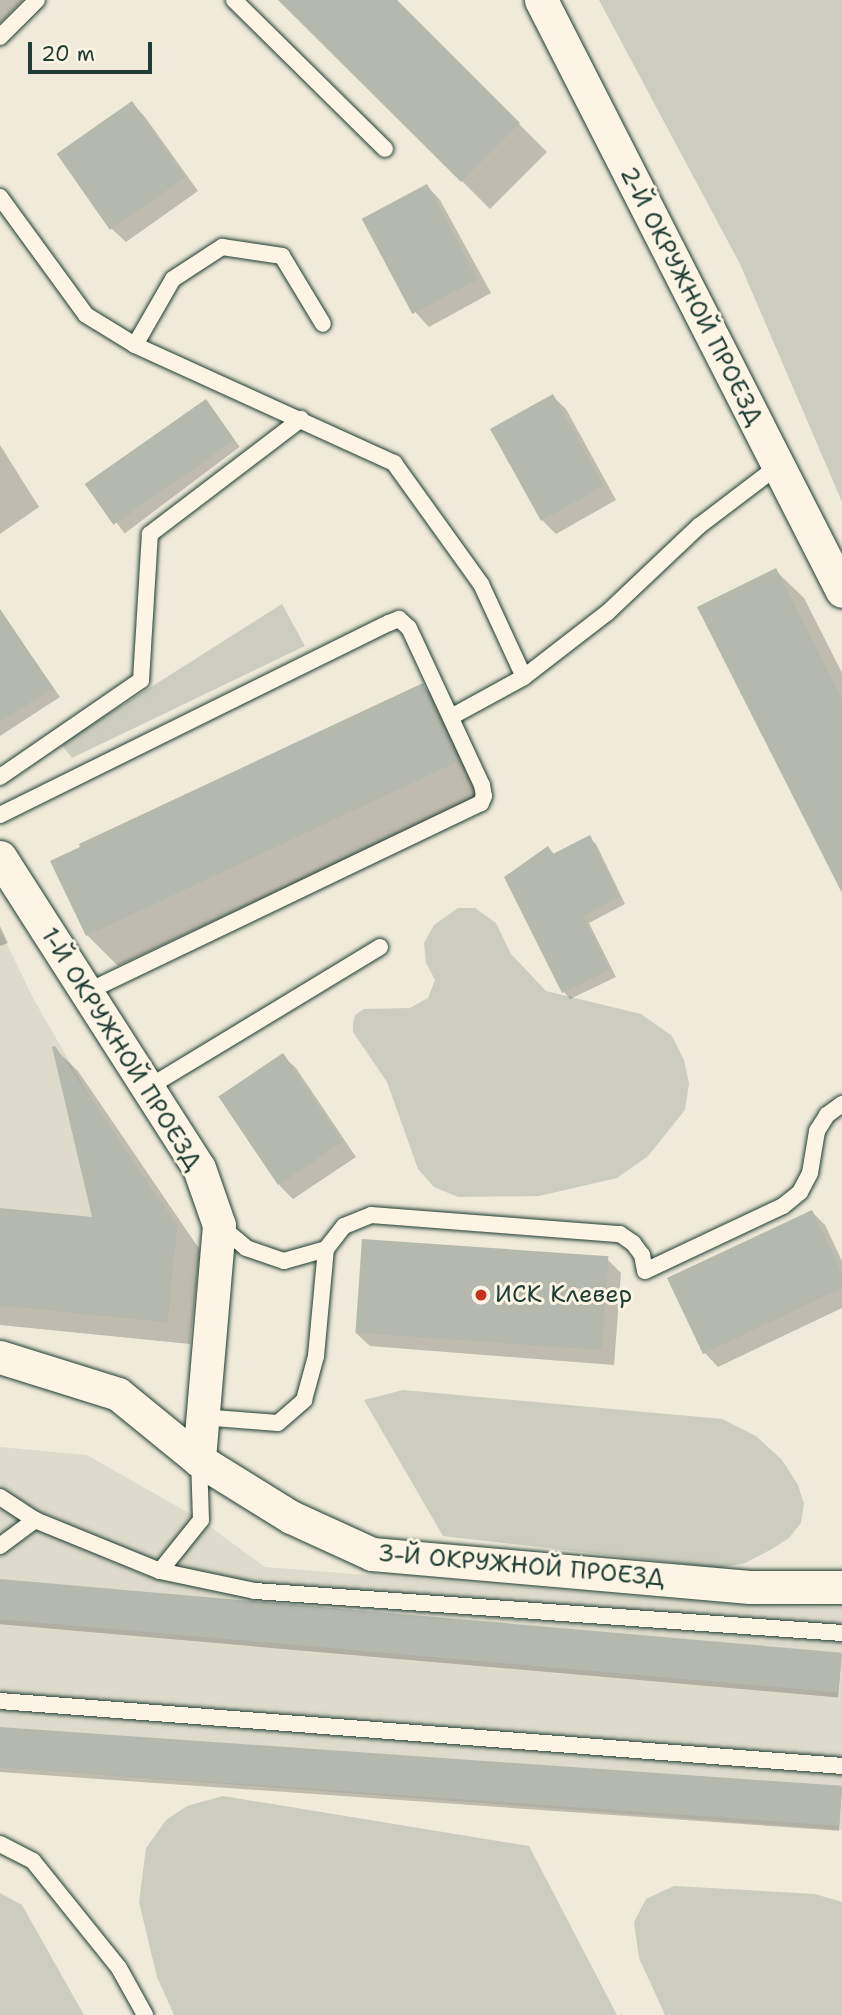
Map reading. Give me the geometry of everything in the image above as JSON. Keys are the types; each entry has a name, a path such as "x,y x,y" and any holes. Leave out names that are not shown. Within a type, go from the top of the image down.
{"street":[{"name":"2-Й ОКРУЖНОЙ ПРОЕЗД","path":"541,0 842,591"},
{"name":"1-Й ОКРУЖНОЙ ПРОЕЗД","path":"0,857 199,1168 219,1225 199,1460"},
{"name":"3-Й ОКРУЖНОЙ ПРОЕЗД","path":"0,1357 118,1394 199,1460 291,1517 372,1554 750,1587 842,1587"}],"lane":[{"path":"0,37 37,0"},
{"path":"234,0 386,149"},
{"path":"0,197 86,315 135,345 394,463 481,584 524,677"},
{"path":"135,345 173,279 222,247 282,256 323,324"},
{"path":"0,777 141,680 150,534 301,419"},
{"path":"451,717 524,677 608,612 699,526 778,467"},
{"path":"0,815 398,619 405,622 409,628 482,785 484,796 481,803 86,993"},
{"path":"149,1087 380,947"},
{"path":"201,1417 278,1423 304,1399 316,1356 326,1249 344,1226 372,1215 620,1234 633,1243 642,1255 645,1271 783,1206 800,1192 810,1173 817,1131 827,1115 842,1104"},
{"path":"219,1225 246,1248 285,1261 326,1249"},
{"path":"160,1571 201,1520 199,1460"},
{"path":"0,1497 35,1520 160,1571 255,1591 842,1633"},
{"path":"0,1546 35,1520"},
{"path":"0,1702 842,1766"},
{"path":"0,1844 33,1861 119,1968 145,2015"}],"shaded area":[{"path":"599,0 842,0 842,502 740,264"},
{"path":"282,604 305,646 72,758 61,744"},
{"path":"458,908 475,908 496,923 511,954 546,991 641,1014 672,1036 684,1060 689,1084 685,1110 648,1156 617,1178 539,1196 458,1197 434,1187 418,1169 387,1082 353,1032 353,1023 355,1015 364,1009 410,1008 428,998 435,980 426,963 424,943 434,925"},
{"path":"0,930 33,998 91,1099 177,1226 167,1322 0,1305"},
{"path":"403,1390 722,1419 756,1436 782,1460 798,1485 804,1504 801,1523 789,1538 772,1549 745,1563 719,1568 443,1536 364,1400"},
{"path":"0,1447 87,1455 201,1520 265,1567 742,1605 842,1608 842,1830 0,1767"},
{"path":"223,1796 529,1846 617,2015 174,2015 157,1977 139,1902 146,1848 166,1820 187,1806"},
{"path":"674,1886 815,1894 842,1902 842,2015 665,2015 639,1958 634,1922 646,1899"},
{"path":"0,1893 22,1905 84,2015 0,2015"}],"building":[{"path":"278,0 397,0 520,123 461,182"},
{"path":"132,101 185,177 110,230 57,154"},
{"path":"427,184 478,279 412,314 362,219"},
{"path":"553,394 604,486 541,521 490,429"},
{"path":"206,399 235,440 113,525 85,484"},
{"path":"776,568 842,699 842,893 697,607"},
{"path":"0,609 53,688 0,722"},
{"path":"423,683 459,761 86,936 50,861 80,847 79,844"},
{"path":"590,835 620,897 583,916 610,970 562,993 504,877 548,846 553,854"},
{"path":"55,1046 177,1226 167,1322 0,1305 0,1208 92,1217 52,1047"},
{"path":"283,1053 343,1142 278,1185 218,1097"},
{"path":"812,1210 842,1273 842,1288 703,1354 667,1278"},
{"name":"ИСК Клевер","path":"362,1239 608,1256 602,1350 355,1333"},
{"path":"0,1579 842,1653 838,1692 0,1619"},
{"path":"0,1727 842,1786 839,1826 0,1767"}],"place":[{"name":"ИСК Клевер","path":"481,1295"}]}
